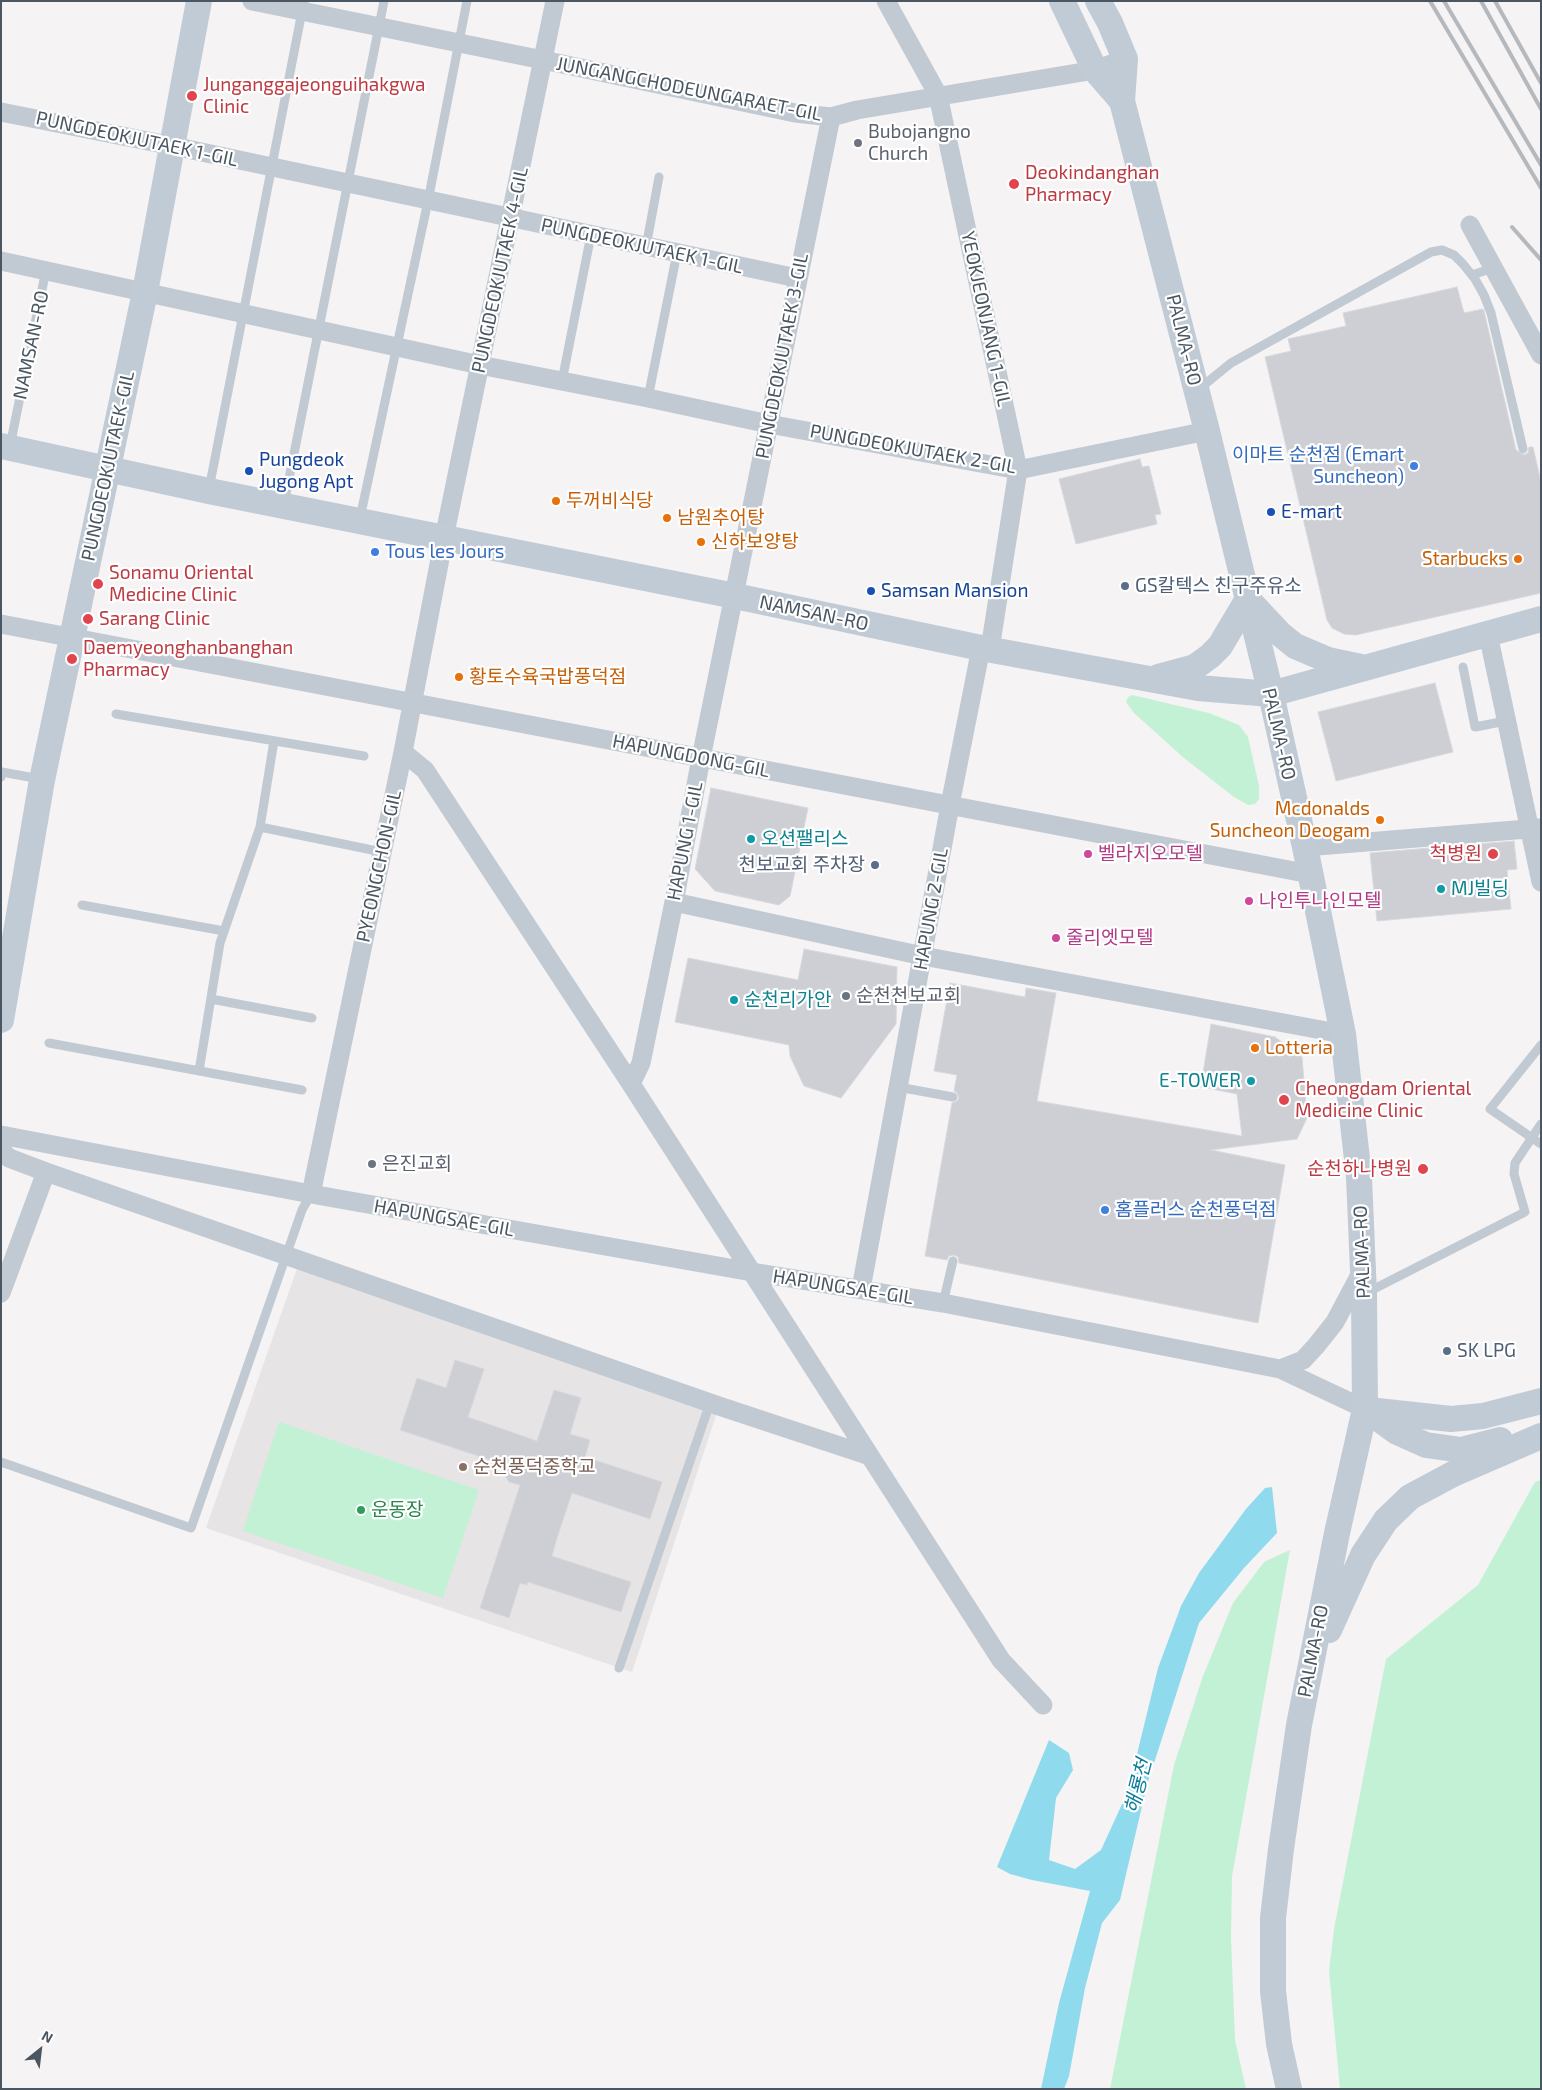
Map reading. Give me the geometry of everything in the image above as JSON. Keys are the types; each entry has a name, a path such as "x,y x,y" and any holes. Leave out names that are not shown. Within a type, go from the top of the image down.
{"main road":[{"name":"PUNGDEOKJUTAEK-GIL","path":"1,1020 42,780 145,292 174,146 199,1"},
{"name":"PALMA-RO","path":"1062,1 1095,70 1122,101"},
{"name":"PALMA-RO","path":"1098,1 1110,22 1125,59 1122,101 1207,431 1271,694 1305,847 1343,1034 1359,1177 1365,1409 1337,1533 1306,1689 1280,1848 1273,1918 1273,1991 1279,2044 1289,2089"},
{"name":"NAMSAN-RO","path":"5,447 209,491 1147,680 1198,688 1271,694"},
{"path":"1147,680 1195,668 1210,656 1220,646 1248,599 1279,633 1295,646 1328,660 1364,668"},
{"path":"1271,694 1541,619"},
{"path":"1365,1409 1451,1419 1483,1416 1541,1401"},
{"path":"1365,1409 1397,1432 1426,1445 1461,1450 1502,1439 1541,1434"},
{"path":"1306,1689 1341,1602 1363,1555 1386,1520 1410,1497 1453,1474 1541,1434"}],"street":[{"name":"JUNGANGCHODEUNGARAET-GIL","path":"252,1 303,6 379,27 795,113 831,117 938,95 1095,70 1125,59"},
{"name":"PUNGDEOKJUTAEK 4-GIL","path":"444,538 555,1"},
{"name":"YEOKJEONJANG 1-GIL","path":"886,1 938,95 1018,470 986,648"},
{"name":"PUNGDEOKJUTAEK 1-GIL","path":"1,112 174,146 797,278"},
{"name":"PUNGDEOKJUTAEK 3-GIL","path":"735,596 797,278 831,117"},
{"path":"1470,226 1541,355"},
{"name":"PUNGDEOKJUTAEK 2-GIL","path":"1,261 480,365 769,424 1018,470 1207,431"},
{"name":"PYEONGCHON-GIL","path":"311,1194 403,752 444,538"},
{"name":"HAPUNG 1-GIL","path":"631,1084 640,1063 735,596"},
{"name":"HAPUNGDONG-GIL","path":"1,624 1310,874"},
{"path":"1488,634 1506,721 1535,828 1541,882"},
{"name":"HAPUNG 2-GIL","path":"861,1289 950,806 986,648"},
{"path":"403,752 425,770 631,1084 1002,1660 1043,1705"},
{"path":"1305,847 1535,828"},
{"path":"674,902 923,956 1343,1034"},
{"name":"HAPUNGSAE-GIL","path":"1,1135 311,1194 752,1272 943,1303 1280,1369 1365,1409"},
{"path":"1,1150 9,1158 46,1172 710,1403 870,1456"},
{"path":"1,1293 46,1172"},
{"path":"1280,1369 1303,1360 1335,1322 1363,1282"}],"lane":[{"path":"284,506 384,1"},
{"path":"360,521 428,200 467,1"},
{"path":"209,491 303,6"},
{"path":"646,246 659,177"},
{"path":"562,381 591,235"},
{"path":"1197,391 1231,363 1431,252 1442,250 1448,252 1463,264 1484,295 1491,313 1523,449"},
{"path":"648,398 677,253"},
{"path":"1472,275 1493,268"},
{"name":"NAMSAN-RO","path":"5,447 46,270"},
{"path":"1464,667 1475,726 1506,721"},
{"path":"116,714 364,756"},
{"path":"199,1071 220,943 260,827 274,741"},
{"path":"2,774 42,780"},
{"path":"260,827 382,852"},
{"path":"82,905 224,931"},
{"path":"210,999 312,1018"},
{"path":"49,1043 302,1090"},
{"path":"1541,1045 1490,1109 1541,1144"},
{"path":"898,1087 953,1097"},
{"path":"1363,1282 1525,1212 1514,1174 1515,1163 1541,1124"},
{"path":"1,1462 191,1528 302,1210 311,1194"},
{"path":"943,1303 953,1261"},
{"path":"619,1668 710,1403"}],"shaded area":[{"name":"순천풍덕중학교","path":"300,1260 719,1406 632,1672 206,1528"}],"green space":[{"path":"1132,695 1209,713 1239,725 1248,737 1259,786 1259,799 1255,804 1248,805 1234,797 1184,758 1134,713 1126,702 1128,697"},
{"name":"운동장","path":"279,1422 479,1490 443,1598 243,1531"},
{"path":"1541,1480 1541,2089 1340,2089 1329,1971 1334,1929 1386,1659 1478,1585 1535,1482"},
{"path":"1290,1550 1232,1876 1231,1938 1235,2040 1246,2089 1110,2089 1174,1765 1203,1676 1233,1603 1264,1562"}],"water":[{"name":"해룡천","path":"1272,1487 1277,1533 1244,1568 1199,1623 1147,1785 1120,1900 1102,1923 1085,1988 1069,2076 1064,2089 1041,2089 1059,2003 1090,1891 1032,1880 1010,1874 997,1867 1049,1740 1069,1753 1073,1770 1056,1798 1049,1860 1075,1869 1101,1850 1128,1791 1158,1668 1181,1606 1199,1573 1246,1509 1265,1488"}],"building":[{"name":"이마트 순천점 (Emart Suncheon)","path":"1457,287 1464,313 1483,309 1484,311 1516,450 1524,455 1528,453 1529,447 1533,447 1541,482 1541,593 1356,635 1344,634 1332,628 1327,620 1265,357 1291,351 1288,339 1346,326 1343,313"},
{"path":"1140,459 1142,467 1149,466 1161,514 1155,515 1157,524 1076,544 1059,479"},
{"path":"1435,683 1453,752 1336,781 1318,712"},
{"name":"오션팰리스","path":"711,788 808,808 790,896 779,905 715,891 695,869"},
{"name":"MJ빌딩","path":"1514,841 1517,869 1507,870 1511,909 1377,921 1370,853"},
{"name":"순천천보교회","path":"804,949 897,967 896,1024 841,1098 804,1086 790,1056 789,1045 675,1022 688,958 798,980"},
{"name":"홈플러스 순천풍덕점","path":"950,983 1025,997 1026,988 1056,993 1037,1101 1242,1136 1237,1094 1197,1086 1200,1072 1203,1073 1211,1024 1275,1037 1302,1057 1307,1118 1297,1139 1211,1150 1285,1165 1258,1323 959,1263 958,1257 954,1255 949,1256 947,1260 925,1256 952,1103 959,1098 954,1091 957,1075 934,1071"},
{"path":"455,1360 484,1369 468,1417 537,1441 554,1390 581,1398 570,1434 590,1440 585,1457 662,1482 650,1519 572,1493 557,1538 552,1556 631,1582 621,1612 528,1582 527,1585 520,1583 509,1618 480,1608 520,1485 509,1482 496,1462 400,1430 417,1378 446,1388"}],"railway":[{"path":"1430,1 1541,188"},
{"path":"1444,1 1541,165"},
{"path":"1481,1 1541,109"},
{"path":"1495,1 1541,83"},
{"path":"1512,227 1541,260"}],"place":[{"name":"Junganggajeonguihakgwa Clinic","path":"192,96"},
{"name":"Bubojangno Church","path":"858,143"},
{"name":"Deokindanghan Pharmacy","path":"1014,184"},
{"name":"이마트 순천점 (Emart Suncheon)","path":"1414,466"},
{"name":"Pungdeok Jugong Apt","path":"249,471"},
{"name":"두꺼비식당","path":"556,501"},
{"name":"E-mart","path":"1271,512"},
{"name":"남원추어탕","path":"667,518"},
{"name":"신하보양탕","path":"701,542"},
{"name":"Tous les Jours","path":"375,552"},
{"name":"Starbucks","path":"1518,559"},
{"name":"Sonamu Oriental Medicine Clinic","path":"98,584"},
{"name":"GS칼텍스 친구주유소","path":"1125,586"},
{"name":"Samsan Mansion","path":"871,591"},
{"name":"Sarang Clinic","path":"88,619"},
{"name":"Daemyeonghanbanghan Pharmacy","path":"72,659"},
{"name":"황토수육국밥풍덕점","path":"459,677"},
{"name":"Mcdonalds Suncheon Deogam","path":"1380,820"},
{"name":"오션팰리스","path":"751,839"},
{"name":"벨라지오모텔","path":"1088,854"},
{"name":"척병원","path":"1493,854"},
{"name":"천보교회 주차장","path":"875,865"},
{"name":"MJ빌딩","path":"1441,889"},
{"name":"나인투나인모텔","path":"1249,901"},
{"name":"줄리엣모텔","path":"1056,938"},
{"name":"순천천보교회","path":"846,996"},
{"name":"순천리가안","path":"734,1000"},
{"name":"Lotteria","path":"1255,1048"},
{"name":"E-TOWER","path":"1251,1081"},
{"name":"Cheongdam Oriental Medicine Clinic","path":"1284,1100"},
{"name":"은진교회","path":"372,1164"},
{"name":"순천하나병원","path":"1423,1169"},
{"name":"홈플러스 순천풍덕점","path":"1105,1210"},
{"name":"SK LPG","path":"1447,1351"},
{"name":"순천풍덕중학교","path":"463,1467"},
{"name":"운동장","path":"361,1510"}]}
